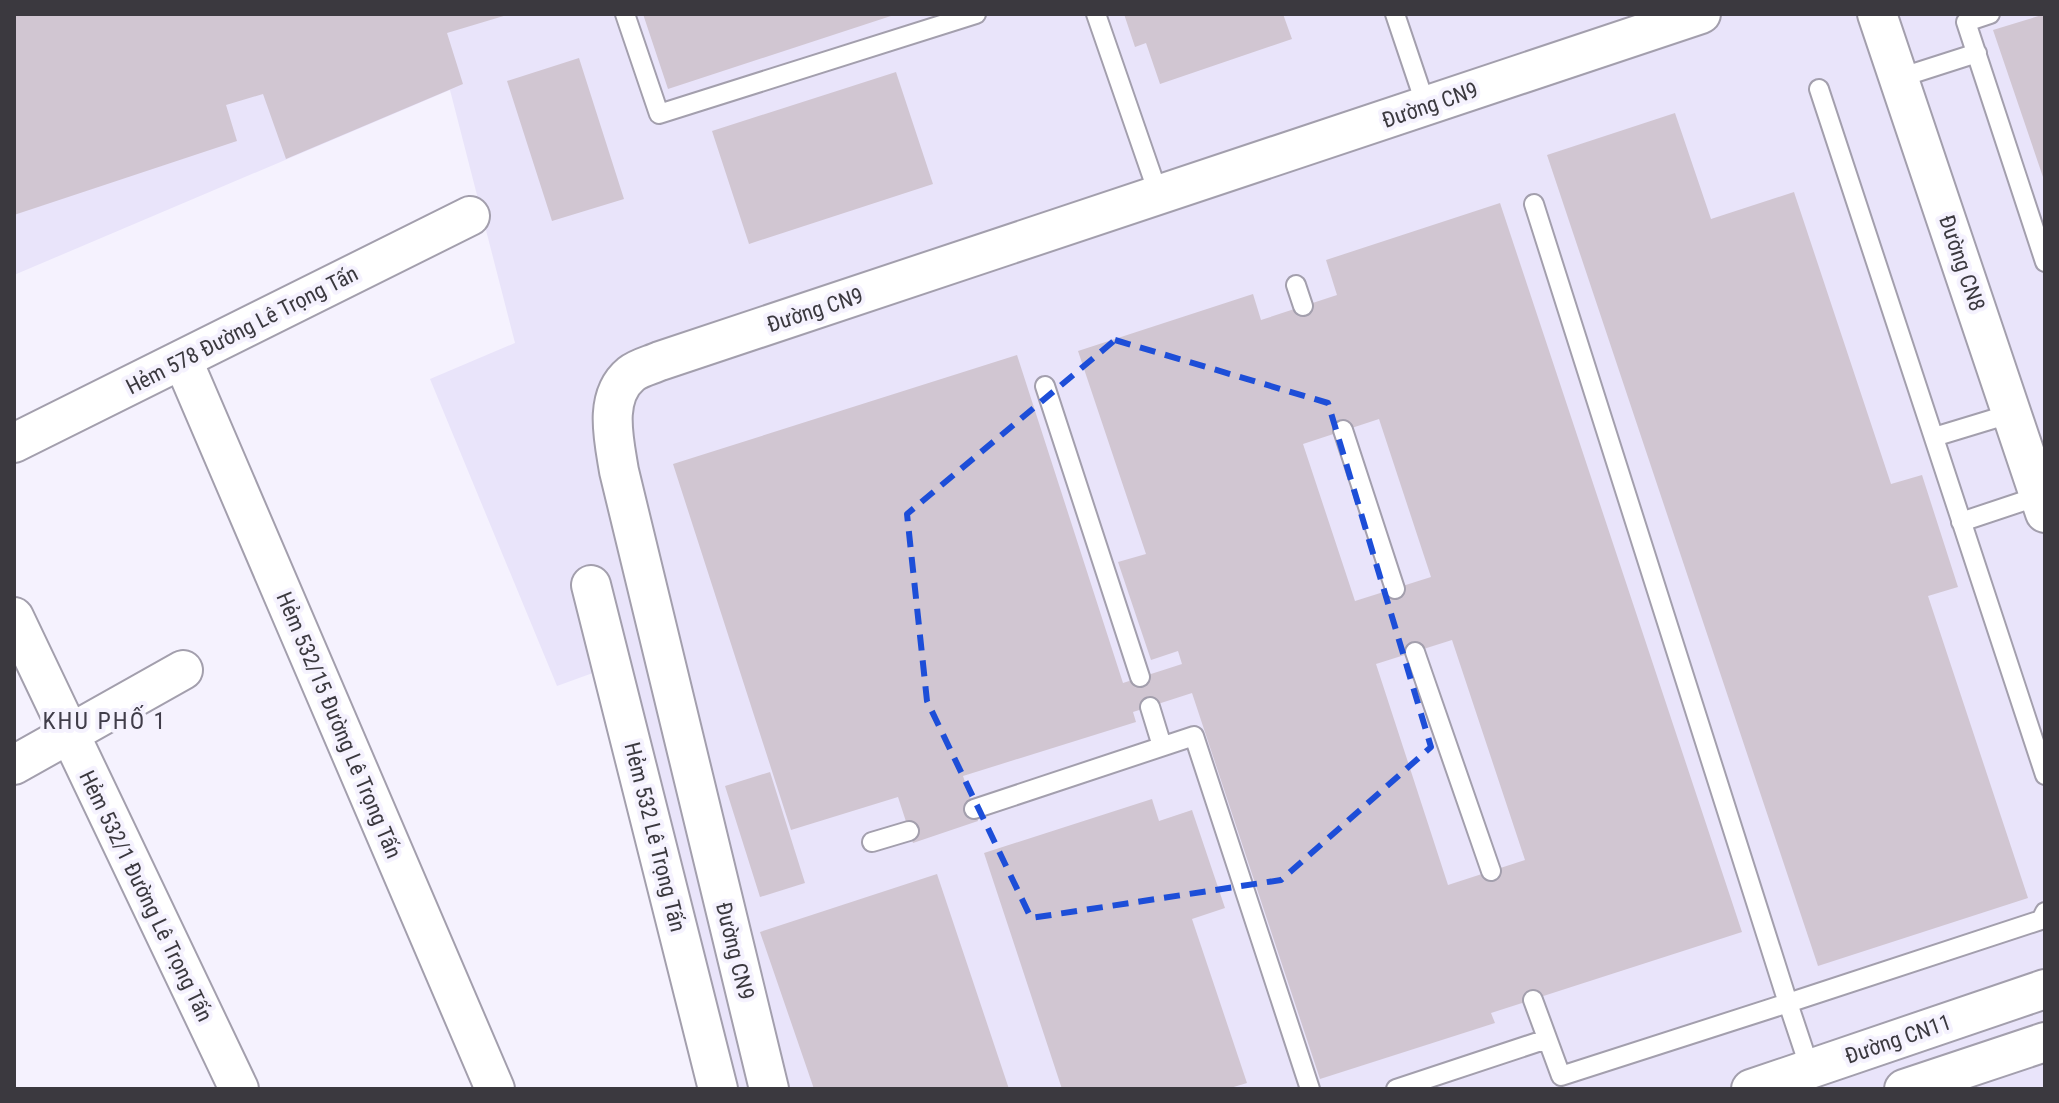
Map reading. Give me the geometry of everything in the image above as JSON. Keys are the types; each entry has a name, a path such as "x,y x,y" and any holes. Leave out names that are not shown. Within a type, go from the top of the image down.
{"street":[{"name":"Đường CN9","path":"769,1089 619,471 612,425 615,396 631,374 660,361 1701,14"},
{"name":"Đường CN8","path":"1877,14 2042,504"},
{"name":"Hẻm 578 Đường Lê Trọng Tấn","path":"14,443 470,216"},
{"name":"Hẻm 532/15 Đường Lê Trọng Tấn","path":"183,361 495,1089"},
{"name":"Hẻm 532 Lê Trọng Tấn","path":"591,585 718,1089"},
{"name":"Hẻm 532/1 Đường Lê Trọng Tấn","path":"15,616 69,736 239,1089"},
{"path":"14,765 183,670"},
{"name":"Đường CN11","path":"1751,1089 2045,989"},
{"path":"1904,1089 2045,1042"}],"lane":[{"path":"625,14 659,114 976,14"},
{"path":"1096,14 1159,196"},
{"path":"1395,14 1426,106"},
{"path":"1990,14 1966,22 2045,262"},
{"path":"1899,78 1977,53"},
{"path":"1819,89 2045,775"},
{"path":"1534,204 1810,1069"},
{"path":"1296,285 1303,306"},
{"path":"1045,386 1140,677"},
{"path":"1934,437 2013,413"},
{"path":"1343,430 1395,589"},
{"path":"1961,522 2042,504"},
{"path":"1415,652 1491,871"},
{"path":"1150,707 1162,746"},
{"path":"974,809 1194,736 1310,1089"},
{"path":"872,842 909,831"},
{"path":"1533,1000 1563,1083 1788,1003 2041,920 2045,912"},
{"path":"1396,1089 1547,1039"}],"highlighted area":[{"path":"1115,340 1328,403 1431,747 1281,880 1031,918 927,701 907,514"}],"shaded area":[{"path":"14,14 2045,14 2045,1089 728,1089 612,666 557,686 430,379 515,343 450,90 14,275"}],"building":[{"path":"14,14 507,15 447,33 463,84 286,159 263,94 226,105 237,141 14,215"},
{"path":"643,14 894,14 894,15 668,89"},
{"path":"1124,14 1283,14 1292,39 1160,84 1146,43 1135,47"},
{"path":"2045,14 2045,180 2044,180 1993,30"},
{"path":"579,58 624,199 552,221 507,81"},
{"path":"896,72 933,184 749,244 712,131"},
{"path":"1675,113 1711,219 1794,192 1891,484 1922,475 1958,587 1928,596 2028,898 1818,966 1547,155"},
{"path":"1500,203 1742,932 1491,1013 1495,1023 1320,1079 1192,693 1133,712 1136,722 963,776 978,821 913,843 898,797 791,830 673,464 1017,355 1123,683 1182,664 1178,651 1151,660 1118,562 1146,554 1078,351 1253,294 1261,320 1337,295 1326,260","holes":["1379,419 1431,577 1355,601 1303,444","1452,640 1525,860 1448,885 1376,664"]},
{"path":"770,772 805,883 760,897 725,786"},
{"path":"1152,799 1159,821 1192,810 1225,908 1192,919 1247,1083 1227,1089 1062,1089 984,853"},
{"path":"937,874 1009,1089 814,1089 760,932"}],"district":[{"name":"KHU PHỐ 1","path":"105,721"}]}
